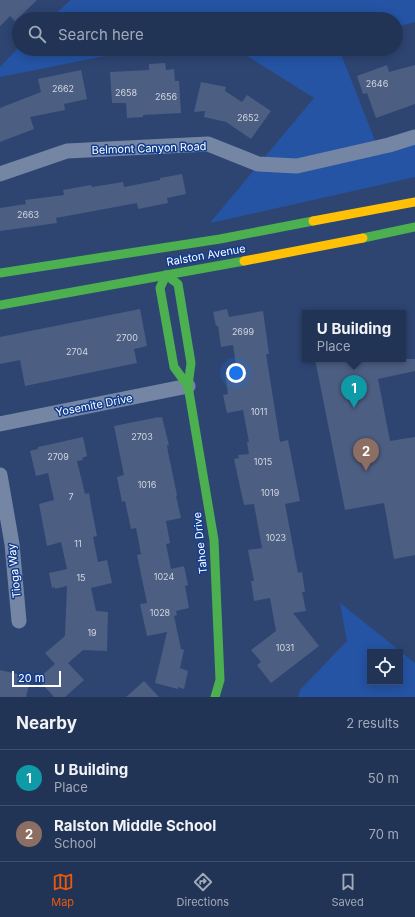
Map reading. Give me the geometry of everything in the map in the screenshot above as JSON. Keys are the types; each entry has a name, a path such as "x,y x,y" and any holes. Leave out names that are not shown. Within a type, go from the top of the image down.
{"main road":[{"name":"Ralston Avenue","path":"0,273 162,251 288,230 415,202"},
{"name":"Ralston Avenue","path":"0,305 166,271 415,227"},
{"name":"Tahoe Drive","path":"188,386 174,367 160,288 166,271 178,284 190,363 188,386 214,540 220,680 215,697"}],"street":[{"name":"Belmont Canyon Road","path":"0,174 66,151 208,144 258,164 297,166 389,145 415,137"},
{"name":"Yosemite Drive","path":"0,424 188,386"},
{"name":"Tioga Way","path":"0,475 12,544 19,620"}],"shaded area":[{"path":"71,0 415,0 415,22 403,25 403,12 57,12"},
{"path":"12,54 12,56 105,56 0,77 0,67"},
{"path":"247,56 342,56 376,143 415,133 415,177 210,223 314,98"},
{"path":"340,603 398,649 367,649 367,685 403,685 403,653 415,663 415,697 298,697 300,690 347,641"}],"building":[{"path":"0,0 37,0 24,12 12,12 12,18 10,16 0,26"},
{"path":"165,63 166,70 174,69 175,81 179,81 181,113 143,115 143,117 127,118 126,103 112,103 110,72 149,70 149,64"},
{"path":"387,65 389,72 415,65 415,104 376,118 367,93 363,94 357,76"},
{"path":"81,70 87,99 64,104 65,110 30,117 34,129 0,142 0,108 41,92 38,79"},
{"path":"201,82 226,87 225,91 242,102 247,95 271,111 251,139 226,122 204,117 205,111 194,112"},
{"path":"182,174 186,194 167,198 168,203 138,209 137,203 56,218 57,223 0,231 0,208 26,204 25,200 64,195 63,190 91,185 92,187 123,182 124,187"},
{"path":"140,309 147,346 134,349 137,363 25,386 20,360 0,364 0,337"},
{"path":"227,309 229,317 263,311 269,354 266,354 280,442 288,440 300,501 285,504 298,573 302,572 305,592 302,592 306,611 293,613 319,646 271,683 257,665 261,662 251,650 276,631 270,598 254,601 251,581 254,581 248,550 262,548 254,504 244,505 234,459 239,458 238,455 249,454 247,442 249,442 243,410 227,413 223,395 228,394 225,373 237,371 233,345 221,347 218,326 216,326 213,312"},
{"path":"406,359 415,359 415,371 378,379 390,441 415,437 415,555 394,559 384,503 345,510 316,362 406,362"},
{"path":"162,417 169,445 167,445 168,452 181,518 166,521 170,543 166,544 171,569 184,566 188,585 185,586 189,608 176,611 177,615 174,616 181,649 184,650 180,668 188,671 184,689 178,687 178,689 155,683 167,632 147,636 140,604 147,603 137,555 141,554 136,528 131,529 125,501 122,502 117,477 124,475 114,426"},
{"path":"83,437 87,456 82,458 83,460 77,461 85,494 89,493 97,536 93,537 98,562 107,560 112,583 91,588 96,611 108,612 107,651 83,650 68,663 84,680 65,697 54,697 38,679 55,664 45,653 65,636 67,586 55,589 55,587 52,588 49,573 67,569 61,542 47,546 39,504 54,500 48,473 36,476 30,451 38,449 38,447"},
{"path":"0,670 31,677 26,697 0,697"},
{"path":"144,681 159,697 126,697"}],"traffic: fast":[{"path":"0,273 220,239 313,221"},
{"path":"363,238 415,227"},
{"path":"0,305 244,261"},
{"path":"166,275 178,284 191,363 188,386 214,540 220,680 215,697"},
{"path":"166,275 160,288 174,367 188,386"}],"traffic: slow":[{"path":"313,221 415,202"},
{"path":"244,261 363,238"}],"place":[{"name":"U Building","path":"354,408"},
{"name":"Ralston Middle School","path":"366,471"}]}
